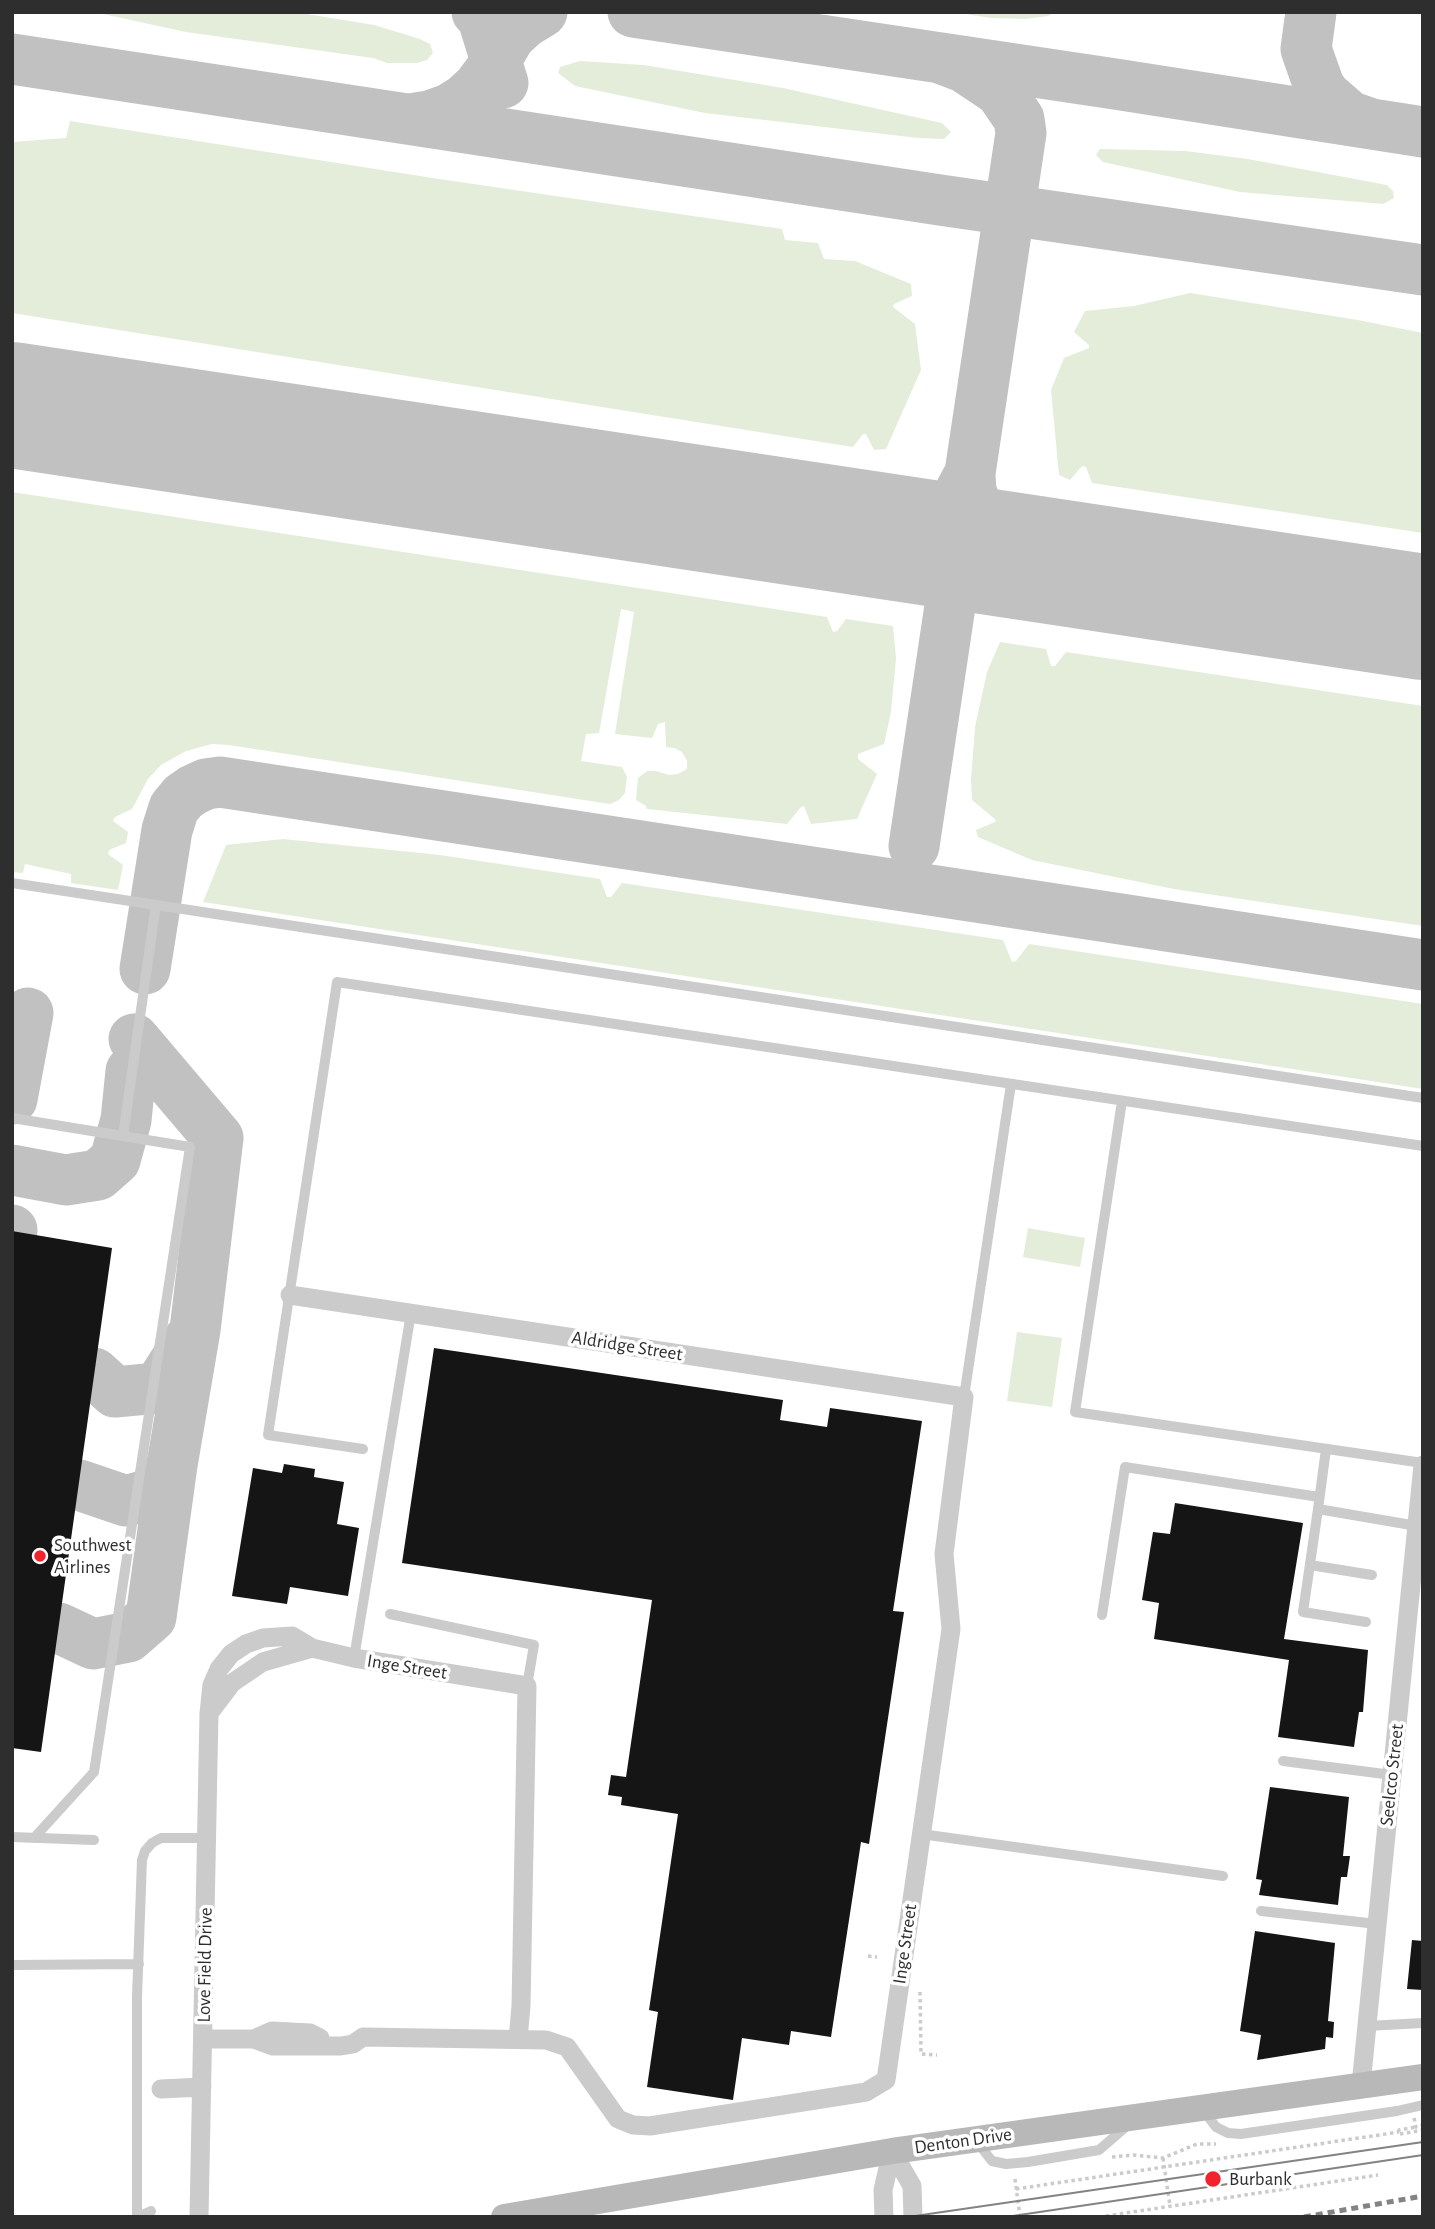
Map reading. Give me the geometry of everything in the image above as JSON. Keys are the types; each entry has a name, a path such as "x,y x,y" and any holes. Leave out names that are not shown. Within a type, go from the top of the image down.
{"main road":[{"name":"Denton Drive","path":"504,2217 892,2151 1423,2077"}],"street":[{"name":"Aldridge Street","path":"290,1295 964,1397"},
{"name":"Inge Street","path":"204,2039 254,2039 272,2031 310,2033 331,2045 347,2046 363,2037 546,2040 567,2047 618,2119 634,2125 650,2126 866,2092 886,2080 951,1629 944,1554 964,1397"},
{"name":"Seelcco Street","path":"1361,2085 1423,1464"},
{"name":"Inge Street","path":"209,1713 232,1683 263,1662 312,1648 354,1658 527,1686"},
{"path":"518,2039 521,2006 527,1686"},
{"name":"Love Field Drive","path":"199,2217 209,1713"},
{"path":"161,2089 202,2087"},
{"path":"884,2217 883,2190 892,2151"},
{"path":"892,2151 912,2186 913,2217"}],"lane":[{"path":"12,883 1423,1097"},
{"path":"124,1136 156,905"},
{"path":"363,1449 268,1435 337,982 1423,1146"},
{"path":"964,1397 1011,1084"},
{"path":"1122,1101 1075,1412 1423,1464"},
{"path":"12,1118 190,1147 94,1772 34,1838"},
{"path":"354,1658 411,1313"},
{"path":"1325,1449 1303,1612 1366,1622"},
{"path":"1102,1615 1125,1467 1320,1496"},
{"path":"1318,1509 1417,1526"},
{"path":"1310,1565 1372,1575"},
{"path":"390,1614 534,1645 527,1686"},
{"path":"1283,1761 1392,1775"},
{"path":"920,1834 1223,1876"},
{"path":"12,1837 94,1840"},
{"path":"151,2211 138,2217 142,1860 145,1851 161,1838 208,1838"},
{"path":"1261,1911 1377,1924"},
{"path":"12,1965 139,1964"},
{"path":"1367,2026 1423,2022"},
{"path":"1200,2107 1216,2127 1228,2133 1241,2134 1423,2105"}],"path":[{"path":"868,1956 877,1957"},
{"path":"919,1987 921,2054 937,2055"},
{"path":"1414,2117 1416,2127"},
{"path":"1399,2132 1416,2127 1423,2128"},
{"path":"1016,2189 1399,2132 1400,2134 1423,2128"},
{"path":"1112,2157 1133,2155 1163,2158 1197,2144 1226,2143"},
{"path":"1163,2158 1170,2206"},
{"path":"1099,2217 1378,2175"},
{"path":"1015,2179 1020,2217"}],"green space":[{"path":"94,12 294,12 374,25 420,39 430,44 433,53 427,60 417,63 387,63 373,58 186,32"},
{"path":"953,12 1055,12 1048,16 1026,19 991,18"},
{"path":"580,61 644,65 783,88 942,123 951,132 944,139 918,138 705,113 575,86 558,73 560,67"},
{"path":"70,121 782,229 785,240 818,243 824,259 855,261 911,284 912,296 893,307 915,324 921,370 886,449 874,450 866,434 863,434 853,447 12,313 12,142 66,138"},
{"path":"1100,149 1185,151 1248,159 1387,185 1393,191 1394,198 1383,204 1240,192 1103,162 1096,155"},
{"path":"1190,293 1423,333 1423,533 1092,483 1086,467 1082,466 1070,480 1059,475 1051,390 1064,358 1089,348 1074,332 1085,311 1134,306"},
{"path":"12,492 827,617 833,632 837,631 846,619 893,626 896,658 891,712 884,744 858,754 858,759 877,774 857,819 811,824 804,806 787,824 647,809 636,800 638,778 647,771 678,774 687,769 687,761 682,752 666,747 665,722 658,724 652,738 615,734 634,612 621,609 599,733 586,734 581,761 622,767 627,777 625,793 610,804 212,744 186,751 161,765 148,779 132,809 115,817 113,821 128,832 126,843 109,850 108,854 123,865 118,890 71,883 71,874 25,864 23,873 12,872"},
{"path":"1000,642 1046,649 1051,666 1055,666 1066,652 1423,706 1423,926 1174,889 1032,860 978,837 976,830 996,820 972,800 971,779 975,727 987,672"},
{"path":"283,839 440,855 600,879 607,897 611,897 622,883 1003,940 1012,962 1016,961 1029,944 1423,1004 1423,1089 203,902 226,845"},
{"path":"1028,1228 1085,1238 1080,1267 1023,1257"},
{"path":"1017,1332 1062,1338 1052,1407 1007,1401"}],"building":[{"name":"Southwest Airlines","path":"12,1231 112,1248 41,1752 12,1748"},
{"path":"434,1348 783,1400 780,1420 827,1427 830,1408 922,1421 893,1611 904,1612 869,1844 861,1842 831,2037 791,2031 789,2045 742,2038 733,2100 647,2087 658,2012 649,2010 678,1814 621,1805 622,1797 608,1795 611,1775 626,1777 652,1600 402,1563"},
{"path":"284,1464 315,1469 314,1477 344,1482 337,1524 359,1528 348,1596 290,1587 287,1604 232,1596 253,1468 282,1473"},
{"path":"1175,1503 1303,1523 1284,1639 1368,1650 1363,1712 1359,1712 1354,1747 1278,1737 1289,1660 1154,1639 1159,1603 1142,1600 1153,1532 1170,1534"},
{"path":"1270,1787 1349,1797 1343,1856 1350,1856 1347,1877 1341,1877 1338,1905 1259,1895 1262,1880 1256,1879"},
{"path":"1255,1931 1335,1943 1328,2021 1334,2022 1333,2038 1326,2037 1325,2049 1257,2060 1261,2035 1240,2031"},
{"path":"1412,1940 1423,1941 1423,1990 1407,1989"}],"taxiway":[{"path":"477,12 483,19 503,83"},
{"path":"410,119 449,109 465,99 489,72 510,36 542,12"},
{"path":"633,12 1423,132"},
{"path":"1311,12 1306,49 1319,86 1325,95 1349,116 1369,123"},
{"path":"914,846 1021,133 1019,119 1000,91 964,67 940,58"},
{"path":"12,59 940,200 1423,270"},
{"path":"891,537 907,534 943,514 953,505 969,475"},
{"path":"970,475 971,491 981,518 1004,546 1022,556"},
{"path":"145,969 167,830 174,808 193,790 220,782 1423,965"},
{"path":"12,1099 28,1013"},
{"path":"59,1628 93,1644 128,1637 151,1617 172,1465 195,1330 218,1138 134,1039"},
{"path":"12,1170 66,1180 98,1175 115,1160 126,1120 131,1071"},
{"path":"94,1373 115,1392 158,1388 190,1338"},
{"path":"79,1485 126,1501 157,1492 172,1465"}],"runway":[{"path":"12,405 1423,617"}],"tram line":[{"path":"908,2217 1423,2142"},
{"path":"1006,2217 1423,2155"}],"railway":[{"path":"1304,2217 1423,2196"}],"place":[{"name":"Southwest Airlines","path":"40,1556"},
{"name":"Burbank","path":"1213,2179"}]}
